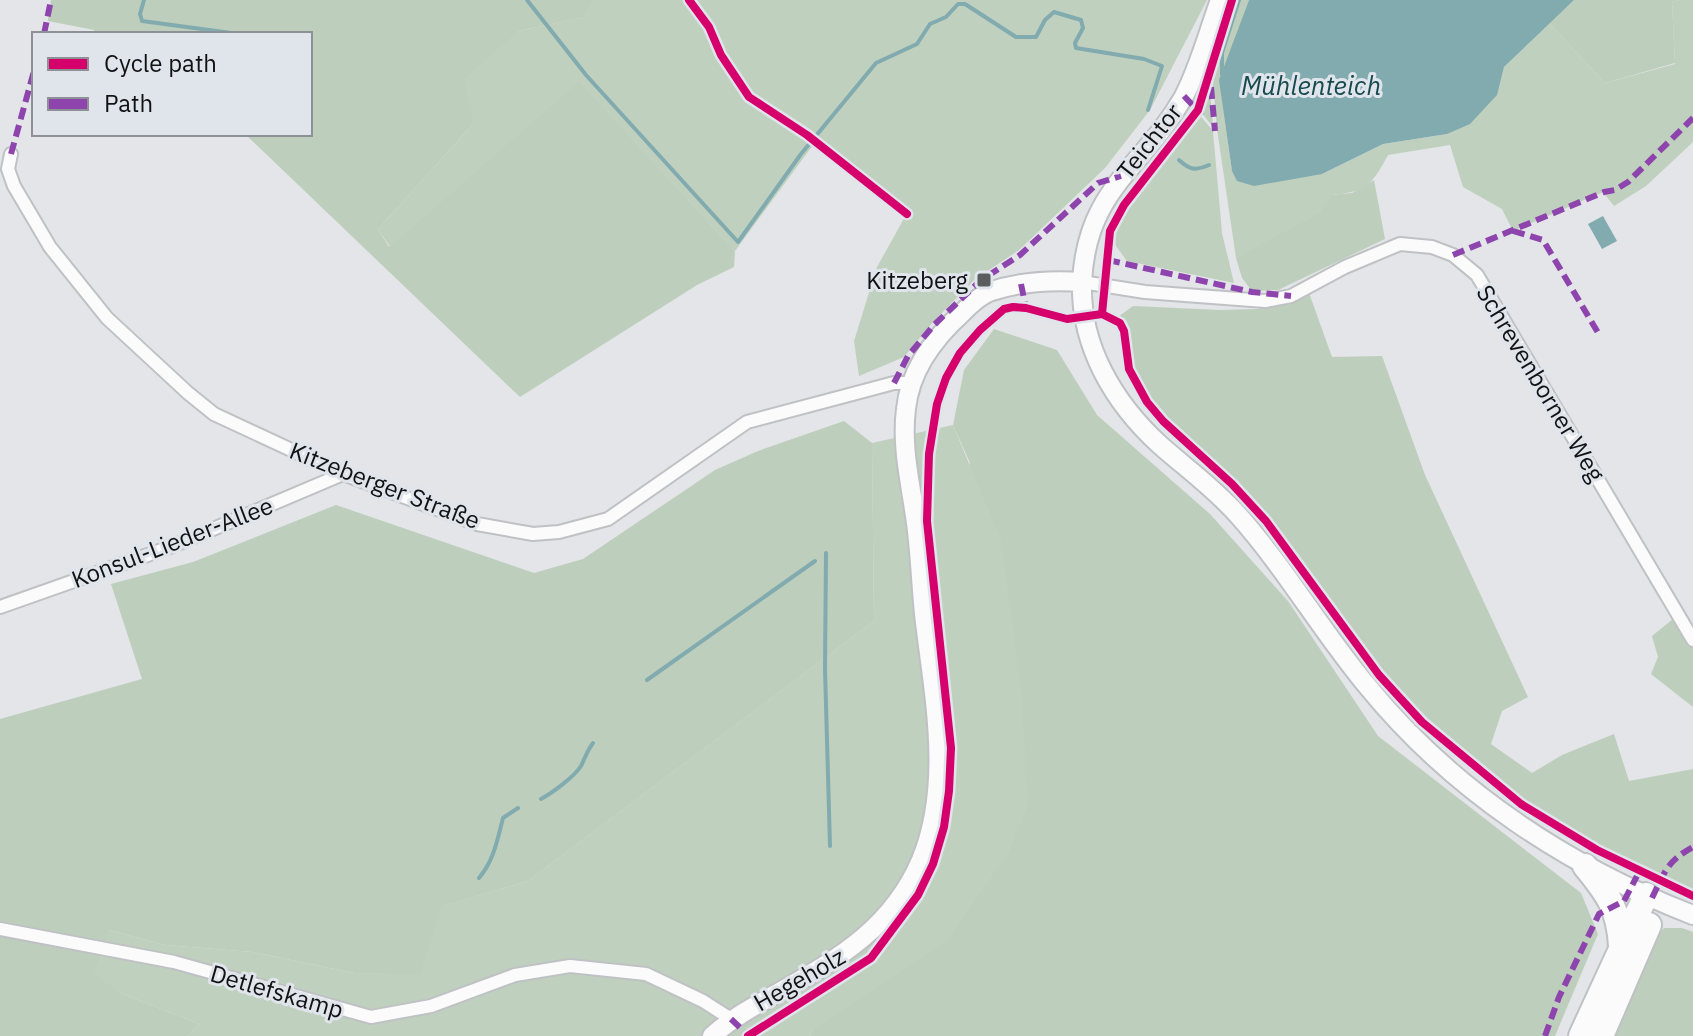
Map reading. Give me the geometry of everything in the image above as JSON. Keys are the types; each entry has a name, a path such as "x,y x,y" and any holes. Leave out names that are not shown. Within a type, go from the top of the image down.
{"highway":[{"path":"1585,866 1614,906 1620,926 1621,948"},
{"path":"1581,1036 1621,948 1652,898"},
{"path":"1601,1036 1652,898"}],"street":[{"name":"Teichtor","path":"1082,282 1089,235 1100,208 1184,96 1220,0"},
{"name":"Kitzeberger Straße","path":"11,154 8,169 14,186 50,247 107,318 163,372 214,414 343,474 477,524 533,534 559,532 608,519 747,422 894,383 912,383"},
{"name":"Schrevenborner Weg","path":"1082,282 1145,292 1265,301 1291,296 1345,267 1400,244 1432,247 1453,255 1477,275 1693,640"},
{"name":"Hegeholz","path":"712,1036 731,1019 831,963 861,942 893,909 908,886 931,827 937,788 938,746 916,524 904,448 905,411 912,383 940,332 989,292 1048,280 1082,282"},
{"path":"1082,282 1083,319 1095,357 1109,383 1138,422 1238,515 1369,689 1409,733 1481,797 1551,845 1585,866 1693,915"},
{"name":"Konsul-Lieder-Allee","path":"0,607 173,546 343,474"},
{"name":"Detlefskamp","path":"0,929 174,962 371,1017 431,1006 515,975 570,966 646,974 703,1001 731,1019"}],"green space":[{"path":"51,0 594,0 584,17 518,31 473,124 378,229 389,247 579,81 735,251 734,267 697,285 520,397 247,136 312,136 312,32 95,32 48,21"},
{"path":"594,0 1207,0 1150,110 1105,168 1019,250 974,280 904,357 859,376 854,341 877,267 906,215 813,145 735,251 579,82 390,247 378,229 473,124 464,79 518,31 583,17"},
{"path":"1237,0 1249,0 1220,80 1224,114 1217,129 1212,70"},
{"path":"1574,0 1679,0 1672,2 1675,63 1605,83 1549,23"},
{"path":"1693,0 1693,142 1646,186 1614,206 1603,192 1513,231 1502,209 1463,187 1450,145 1388,155 1367,185 1352,192 1331,195 1320,213 1236,258 1217,129 1224,114 1232,171 1322,174 1383,144 1447,134 1496,95 1504,67 1549,23 1605,83 1675,64 1672,2"},
{"path":"1209,80 1213,127 1200,111"},
{"path":"1199,114 1213,131 1222,233 1234,283 1127,261 1116,246 1114,234 1130,207"},
{"path":"1374,180 1385,239 1278,290 1252,291 1242,278 1236,258 1331,195 1352,193"},
{"path":"1309,293 1332,357 1382,356 1425,475 1528,697 1502,711 1491,744 1532,773 1562,755 1614,734 1629,781 1693,769 1693,893 1647,873 1560,825 1519,797 1443,733 1374,660 1247,494 1167,421 1140,386 1125,331 1118,317 1133,306 1258,309"},
{"path":"994,329 1057,350 1097,415 1210,514 1288,601 1378,736 1581,893 1598,934 1555,1036 810,1036 970,463 953,425 964,370"},
{"path":"844,421 872,443 874,621 528,881 442,906 421,975 354,973 253,952 165,945 109,930 120,993 199,1024 188,1036 0,1036 0,719 142,679 111,584 193,562 336,505 534,573 583,559 715,470 758,451"},
{"path":"953,425 1001,540 1021,688 1028,804 1010,850 949,939 811,1031 810,1036 188,1036 199,1024 120,993 94,974 109,930 165,945 253,952 354,973 421,974 441,906 528,881 874,621 872,443"},
{"path":"1678,615 1693,640 1693,707 1651,674 1658,657 1652,636"},
{"path":"1664,928 1682,928 1693,932 1693,1036 1612,1036 1654,940"}],"water":[{"name":"Mühlenteich","path":"1249,0 1574,0 1504,67 1497,95 1470,124 1447,134 1383,144 1322,174 1254,186 1237,181 1232,171 1219,80"},
{"path":"1603,216 1617,241 1602,249 1588,224"}],"waterway":[{"path":"144,0 140,14 142,21 224,32"},
{"path":"527,0 586,75 738,242 801,154 876,63 917,44 930,24 946,17 958,4 965,4 1016,37 1036,37 1045,20 1054,12 1081,20 1083,28 1075,43 1076,48 1144,59 1162,66 1148,110"},
{"path":"1222,74 1222,53 1239,0"},
{"path":"1179,160 1193,168 1209,165"},
{"path":"826,553 825,669 830,846"},
{"path":"647,680 815,561"},
{"path":"541,799 578,770 593,743"},
{"path":"479,878 492,857 503,818 518,808"}],"marked path":[{"path":"44,32 51,0"},
{"path":"11,154 32,78"},
{"path":"1211,87 1215,131"},
{"path":"1184,96 1202,115"},
{"path":"1453,255 1615,190 1628,182 1693,118"},
{"path":"894,383 908,356 934,325 980,281 1020,255 1098,183 1121,176"},
{"path":"1513,231 1543,240 1600,336"},
{"path":"1108,260 1252,292 1291,296"},
{"path":"1021,284 1026,308"},
{"path":"1652,898 1672,863 1693,847"},
{"path":"1545,1036 1559,997 1599,914 1624,901 1639,872"},
{"path":"731,1019 749,1036"}],"cycle path":[{"path":"689,0 709,27 721,55 749,97 807,135 907,214"},
{"path":"1102,314 1110,231 1124,205 1198,110 1232,0"},
{"path":"748,1036 871,958 918,895 933,864 944,827 951,748 927,521 929,454 937,404 946,378 960,353 1004,309 1013,307 1067,319 1102,314 1120,323 1129,369 1147,402 1266,521 1379,675 1422,722 1521,804 1597,850 1693,896"}],"place":[{"name":"Kitzeberg","path":"984,280"}]}
